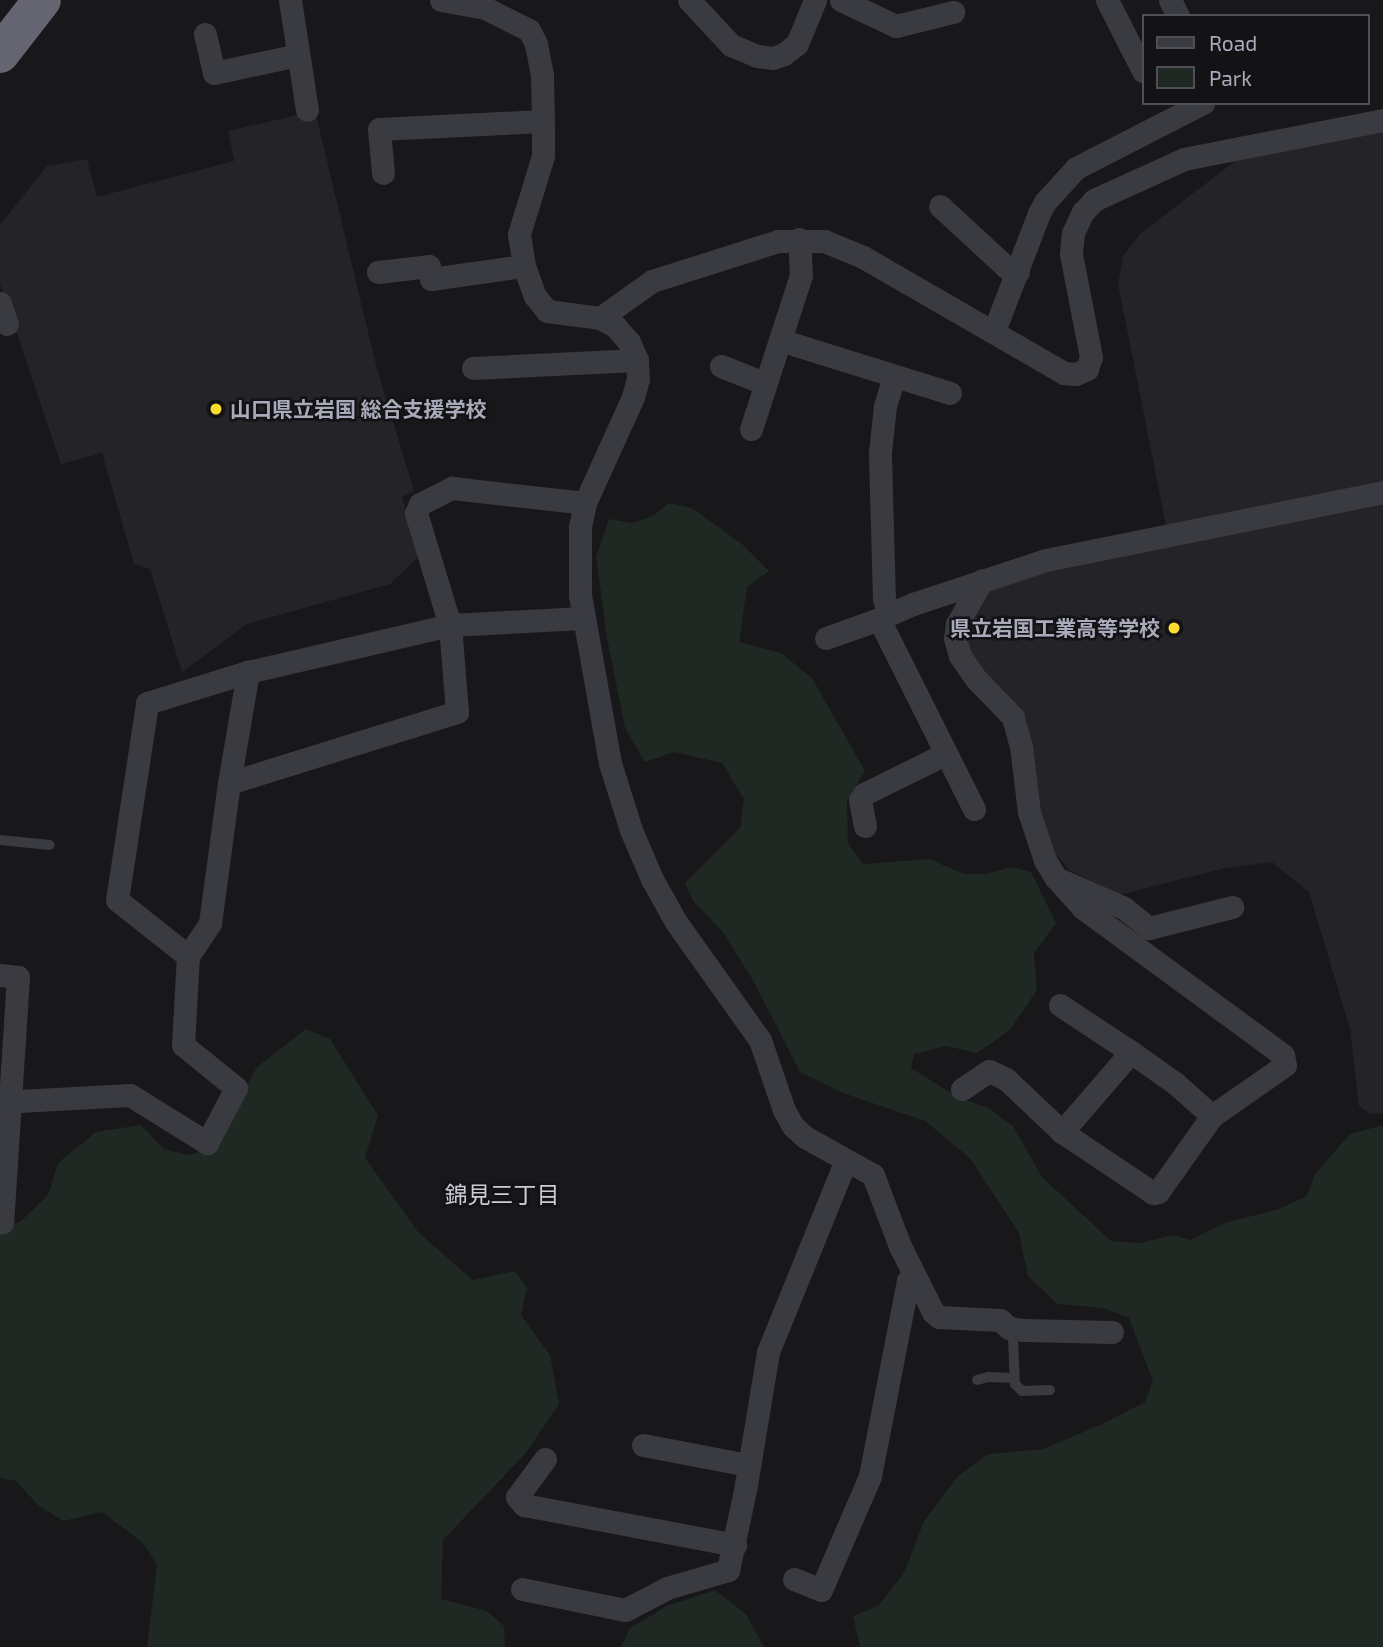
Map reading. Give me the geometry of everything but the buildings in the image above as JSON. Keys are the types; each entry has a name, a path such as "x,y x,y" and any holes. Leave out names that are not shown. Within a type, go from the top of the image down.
{"highway":[{"path":"0,54 42,0"}],"street":[{"path":"290,0 307,110"},
{"path":"441,0 485,8 510,18 529,30 536,44 542,75 544,121 543,156 519,234 524,266 535,296 547,311 565,316 600,318 615,326 629,342 637,360 638,379 633,397 585,503 580,527 582,618 610,763 631,830 652,879 676,922 760,1040 784,1110 793,1126 873,1175 913,1276 933,1312 939,1317 1000,1320 1009,1328 1111,1332"},
{"path":"689,0 731,45 757,56 773,58 797,44 816,0"},
{"path":"841,0 895,26 953,12"},
{"path":"1107,0 1142,69"},
{"path":"205,34 214,73 298,55"},
{"path":"993,331 1045,202 1076,168 1165,113 1195,105"},
{"path":"600,318 652,281 778,241 824,241 863,257 1064,373 1076,374 1087,369 1091,357 1071,254 1073,233 1083,212 1094,200 1184,159 1383,120"},
{"path":"383,173 379,128 544,121"},
{"path":"940,206 1006,267 1018,272"},
{"path":"751,429 802,275 799,239"},
{"path":"378,272 429,266 431,279 524,266"},
{"path":"780,340 950,393"},
{"path":"472,368 637,360"},
{"path":"721,366 766,384"},
{"path":"894,376 886,406 880,452 884,617 945,754 974,809"},
{"path":"229,783 457,712 450,625 416,513 420,504 452,488 585,503"},
{"path":"826,638 982,580 1046,560 1383,492"},
{"path":"962,1089 989,1071 1006,1079 1062,1132 1153,1193 1158,1192 1212,1116 1285,1065 1283,1055 1083,908 1056,878 1045,860 1029,812 1021,746 1013,717 978,680 960,656 956,638 957,624 982,580"},
{"path":"188,956 117,900 147,704 248,672 450,625 582,618"},
{"path":"6,1102 130,1095 207,1143 236,1088 183,1045 188,956 211,923 229,783 248,672"},
{"path":"865,826 860,800 864,794 945,754"},
{"path":"1056,878 1124,908 1149,928 1232,907"},
{"path":"0,975 18,977 6,1102 2,1223"},
{"path":"1060,1005 1175,1083 1212,1116"},
{"path":"1062,1132 1131,1052"},
{"path":"522,1590 625,1609 667,1588 728,1570 735,1545 768,1352 846,1160"},
{"path":"794,1579 821,1590 870,1476 908,1281 913,1276"},
{"path":"643,1446 748,1465"},
{"path":"545,1459 517,1497 524,1504 735,1545"}],"lane":[{"path":"0,840 50,845"},
{"path":"1009,1328 1013,1337 1014,1378 1021,1391 1051,1390"},
{"path":"977,1380 988,1377 1014,1378"}],"shaded area":[{"name":"山口県立岩国 総合支援学校","path":"315,111 376,365 414,491 402,497 419,556 390,584 247,624 182,672 150,569 134,564 102,453 61,464 0,284 0,225 47,166 87,159 97,197 234,161 228,131"},
{"name":"県立岩国工業高等学校","path":"1383,130 1383,1113 1371,1114 1359,1106 1350,1029 1309,892 1272,862 1226,868 1119,895 1069,870 1051,848 1035,812 1027,720 970,656 963,636 967,619 990,590 1016,578 1169,541 1118,284 1123,256 1141,233 1238,159"}],"green space":[{"path":"669,503 692,508 743,545 769,571 747,587 739,642 781,653 812,678 865,771 847,801 848,843 863,864 929,859 964,874 986,874 1011,867 1031,872 1056,923 1034,953 1037,990 1010,1030 977,1053 946,1046 914,1054 911,1068 959,1098 988,1108 1013,1126 1042,1177 1111,1241 1139,1243 1174,1235 1190,1240 1225,1223 1279,1209 1307,1196 1315,1174 1350,1134 1383,1125 1383,1647 860,1647 853,1616 878,1606 904,1573 924,1521 959,1475 989,1454 1043,1449 1100,1425 1145,1402 1153,1381 1129,1318 1103,1308 1057,1304 1028,1276 1019,1233 970,1158 925,1121 843,1093 800,1072 754,982 722,931 693,901 685,883 740,828 744,799 722,763 674,752 645,762 625,728 607,638 596,557 609,519 632,523 653,516"},
{"path":"306,1029 330,1039 378,1115 365,1158 418,1232 473,1280 515,1271 527,1287 521,1315 550,1355 559,1404 525,1454 443,1540 441,1599 487,1611 504,1626 505,1647 147,1647 157,1565 143,1543 102,1512 63,1521 38,1505 16,1481 0,1478 0,1228 21,1221 48,1195 58,1163 96,1132 141,1125 164,1149 188,1155 212,1149 257,1067"},
{"path":"715,1590 746,1614 764,1647 621,1647 630,1628 667,1606"}],"place":[{"name":"山口県立岩国 総合支援学校","path":"216,409"},
{"name":"県立岩国工業高等学校","path":"1174,628"}],"district":[{"name":"錦見三丁目","path":"502,1194"}]}
